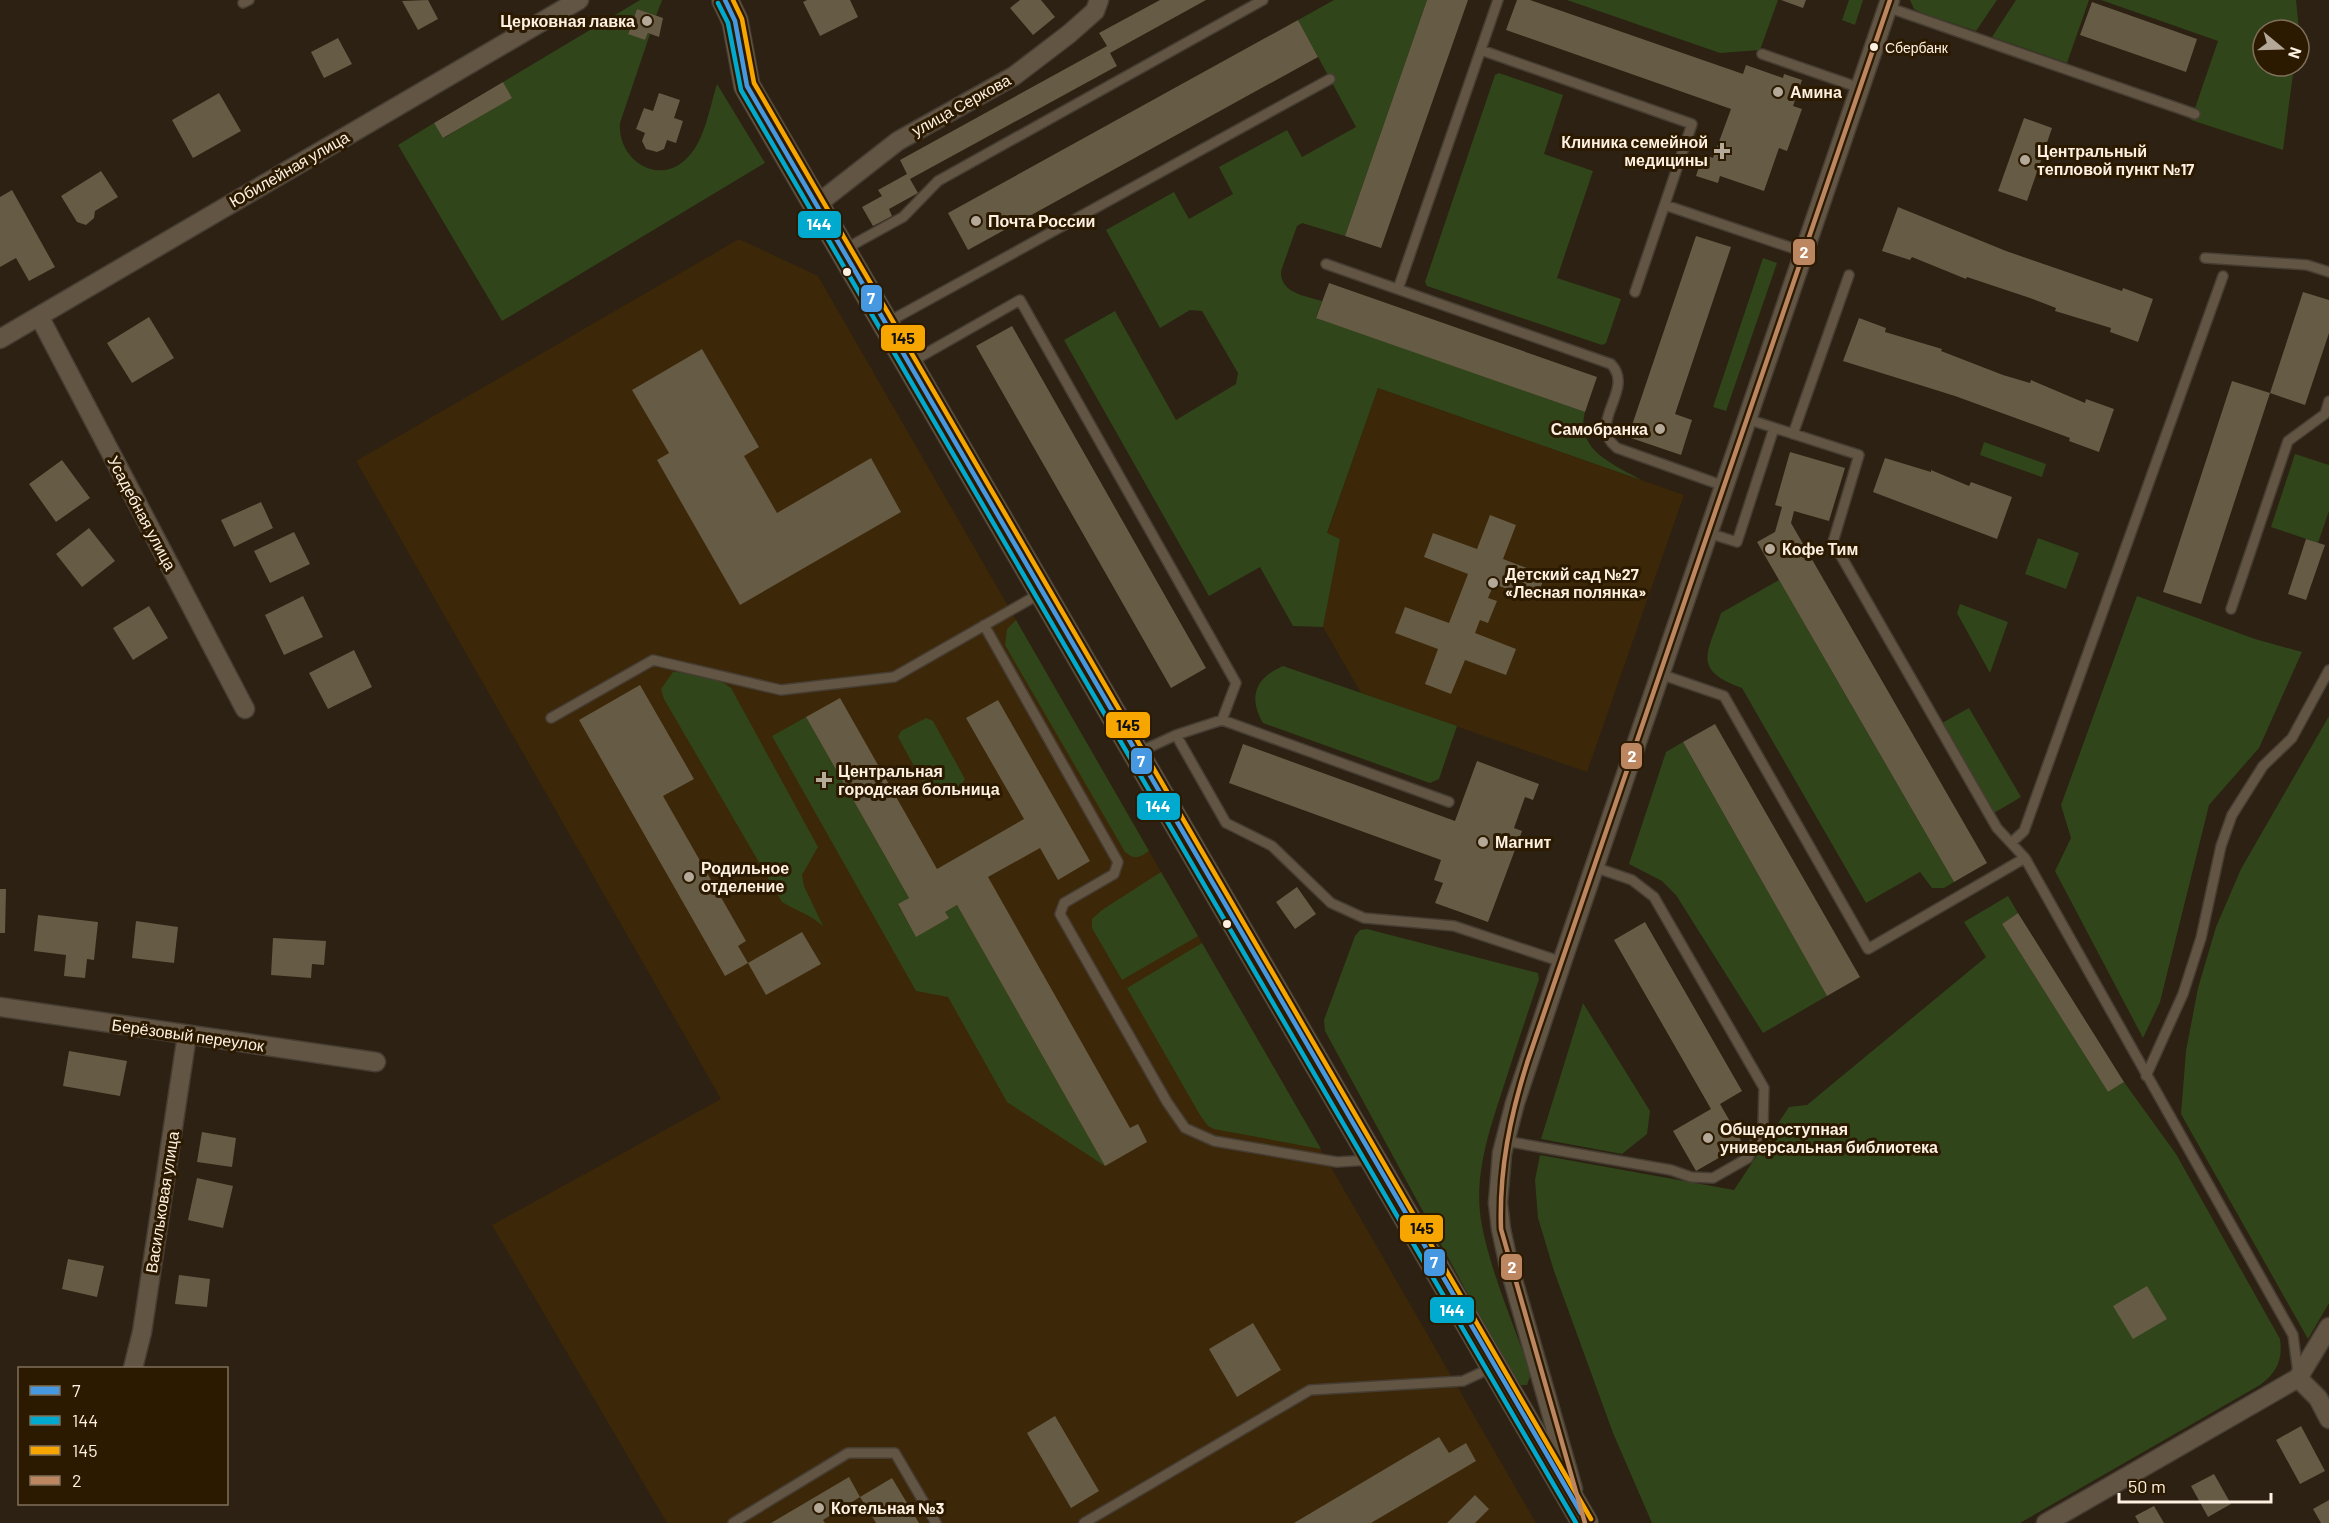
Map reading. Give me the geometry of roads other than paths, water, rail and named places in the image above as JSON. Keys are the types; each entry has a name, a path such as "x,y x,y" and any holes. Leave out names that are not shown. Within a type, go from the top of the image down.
{"street":[{"name":"Юбилейная улица","path":"0,339 579,0"},
{"name":"улица Серкова","path":"816,205 898,141 1014,76 1078,26 1095,10 1099,0"},
{"path":"1579,1520 1500,1229 1498,1180 1505,1141 1515,1103 1594,867 1888,4"},
{"path":"733,7 747,86 1496,1366 1579,1520"},
{"name":"Усадебная улица","path":"39,316 245,709"},
{"name":"Берёзовый переулок","path":"0,1007 376,1062"},
{"name":"Васильковая улица","path":"133,1367 142,1332 187,1035"},
{"path":"2046,1523 2298,1378 2329,1328"},
{"path":"2298,1378 2318,1398 2329,1419"}],"lane":[{"path":"843,250 903,217 938,181 1263,0"},
{"path":"1398,289 1498,0"},
{"path":"1888,4 2195,114"},
{"path":"1481,51 1692,124 1635,292"},
{"path":"1762,54 1860,88"},
{"path":"886,323 1330,79"},
{"path":"1665,205 1804,252"},
{"path":"2205,258 2307,265 2329,272"},
{"path":"1326,264 1611,364 1618,375 1619,384 1605,425 1610,443 1617,448 1724,486"},
{"path":"1793,434 1849,275"},
{"path":"2011,843 2024,831 2223,276"},
{"path":"909,363 1020,300 1236,683 1222,720"},
{"path":"2231,609 2288,441 2325,414 2329,401"},
{"path":"1747,419 1859,455 1833,542 1997,828 2025,858 2293,1335 2298,1378"},
{"path":"1708,533 1737,542 1774,428"},
{"path":"551,718 653,660 781,690 894,676 1043,592"},
{"path":"984,625 1118,862 1114,874 1064,903 1060,914 1167,1102 1185,1128 1214,1141 1337,1162 1375,1160"},
{"path":"2146,1076 2187,983 2201,938 2221,846 2232,815 2263,766 2292,738 2329,670"},
{"path":"1660,674 1724,696 1868,949 2025,858"},
{"path":"1137,753 1176,735 1222,720 1449,802"},
{"path":"1176,735 1226,823 1272,846 1331,903 1364,918 1454,926 1562,962"},
{"path":"1505,1141 1671,1170 1691,1177 1713,1178 1748,1158 1763,1125 1764,1088 1654,897 1632,880 1594,867"},
{"path":"1084,1523 1310,1390 1463,1381 1496,1366"},
{"path":"733,1523 848,1453 895,1453 936,1523"}],"place":[{"name":"Церковная лавка","path":"647,21"},
{"name":"Сбербанк","path":"1874,47"},
{"name":"Амина","path":"1778,92"},
{"name":"Клиника семейной медицины","path":"1722,151"},
{"name":"Центральный тепловой пункт №17","path":"2025,160"},
{"name":"Почта России","path":"976,221"},
{"name":"Самобранка","path":"1660,429"},
{"name":"Кофе Тим","path":"1770,549"},
{"name":"Детский сад №27 «Лесная полянка»","path":"1493,583"},
{"name":"Центральная городская больница","path":"824,780"},
{"name":"Магнит","path":"1483,842"},
{"name":"Родильное отделение","path":"689,877"},
{"name":"Общедоступная универсальная библиотека","path":"1708,1138"},
{"name":"Котельная №3","path":"819,1508"}]}
